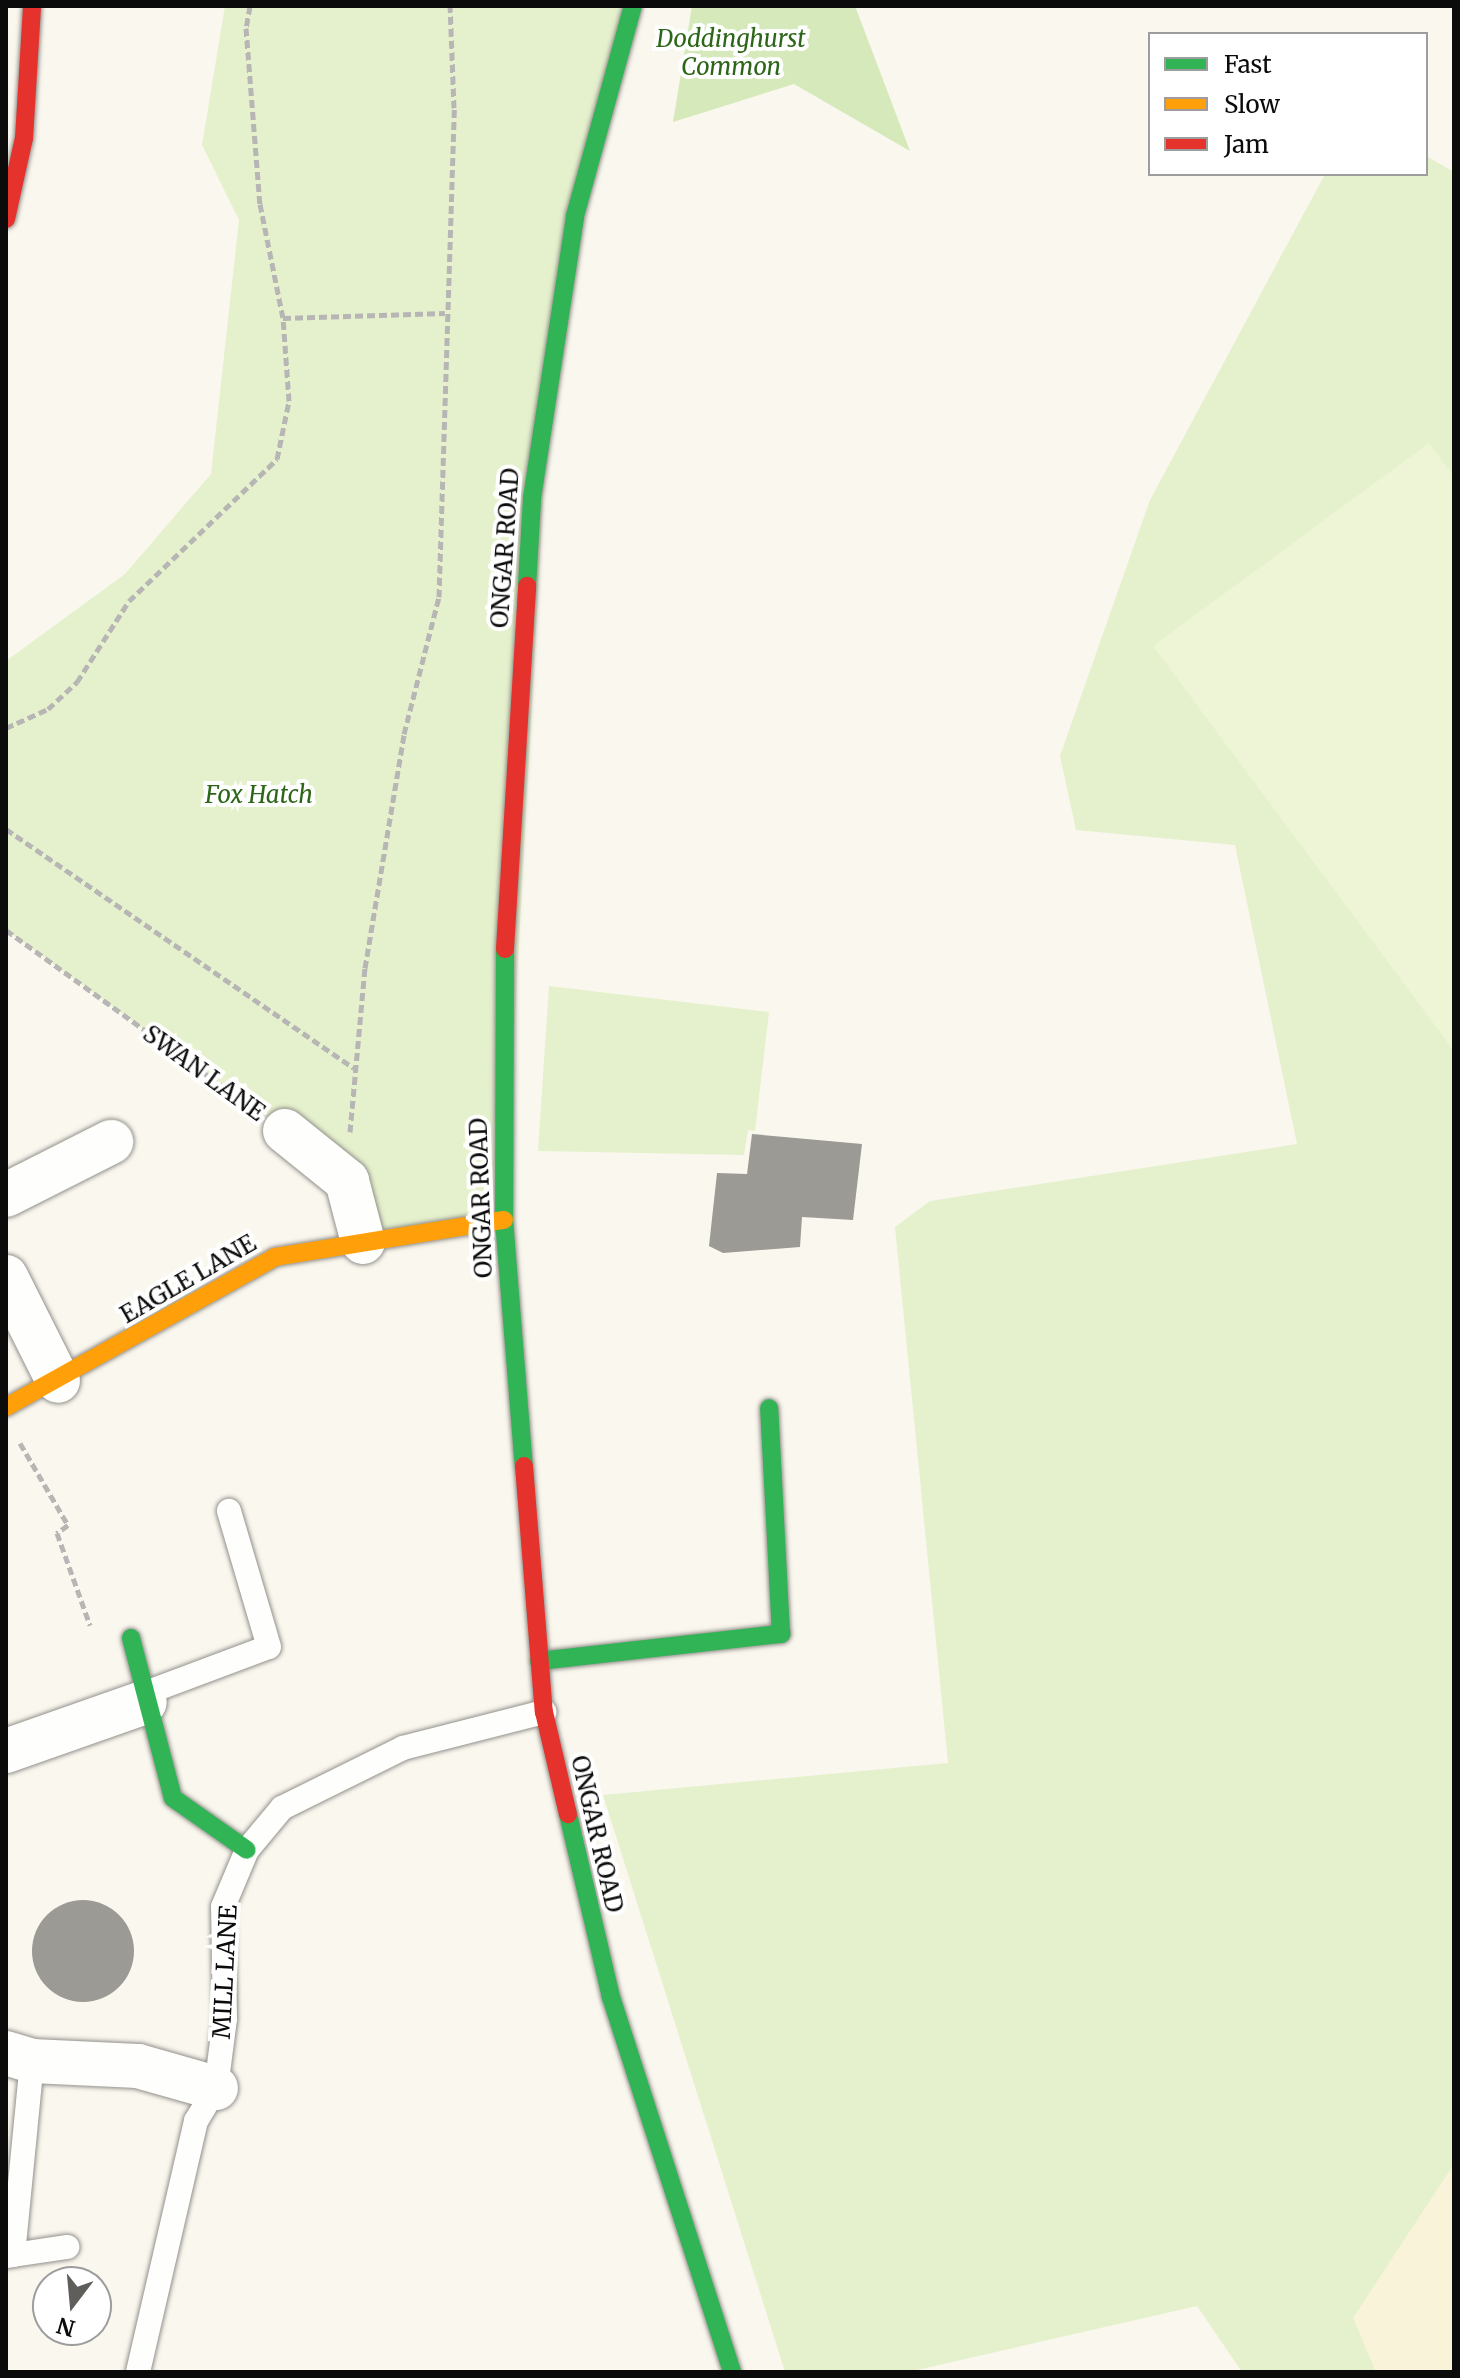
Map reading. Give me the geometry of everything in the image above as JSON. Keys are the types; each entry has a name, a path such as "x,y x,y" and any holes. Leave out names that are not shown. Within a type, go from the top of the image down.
{"main road":[{"path":"6,219 24,138 18,54 32,6"},
{"name":"ONGAR ROAD","path":"633,6 575,216 532,498 501,1025 504,1220 544,1712 611,1997 732,2372"},
{"name":"EAGLE LANE","path":"6,1407 58,1381 275,1257 504,1220"},
{"path":"539,1661 781,1634 769,1408"},
{"path":"131,1638 144,1698 173,1798 211,1830 247,1850"}],"street":[{"name":"SWAN LANE","path":"285,1131 347,1181"},
{"path":"6,1195 111,1142"},
{"path":"347,1181 363,1242"},
{"path":"6,1277 58,1381"},
{"path":"6,1751 144,1698"},
{"path":"19,2057 138,2066 216,2088"}],"lane":[{"path":"144,1698 269,1647 229,1511"},
{"name":"MILL LANE","path":"138,2372 196,2121 216,2088 225,2019 223,1907 247,1850 282,1808 390,1754 544,1712"},
{"path":"19,2057 9,2256 67,2247"}],"path":[{"path":"6,728 48,709 77,682 129,601 277,459 289,401 283,318 260,204 246,28 250,6"},
{"path":"347,1181 354,1068 404,734 439,597 445,313 454,108 450,6"},
{"path":"283,318 445,313"},
{"path":"6,829 354,1068"},
{"name":"SWAN LANE","path":"6,930 285,1131"},
{"path":"14,1433 68,1525 57,1533 91,1629 131,1638"}],"shaded area":[{"path":"1454,2164 1454,2372 1376,2372 1352,2319"}],"green space":[{"name":"Fox Hatch","path":"225,6 633,6 552,334 504,1220 363,1242 323,1158 6,930 6,661 125,574 211,474 239,220 202,145"},
{"name":"Doddinghurst Common","path":"692,6 855,6 910,151 794,84 673,122"},
{"path":"1428,157 1454,172 1454,2164 1353,2318 1376,2372 1242,2372 1197,2306 908,2372 785,2372 603,1795 948,1763 895,1227 930,1201 1297,1144 1235,845 1076,830 1060,756 1150,500 1324,176 1428,176"},
{"path":"1429,443 1454,477 1454,1051 1153,646"},
{"path":"549,986 769,1012 755,1131 748,1130 744,1155 538,1151"}],"building":[{"path":"752,1134 862,1144 853,1220 802,1217 800,1247 723,1253 709,1246 717,1173 747,1174"},
{"path":"83,1900 103,1904 119,1915 130,1931 134,1951 130,1971 119,1987 103,1998 83,2002 63,1998 47,1987 36,1971 32,1951 36,1931 47,1915 63,1904"}],"traffic: fast":[{"path":"527,586 532,498 575,216 633,6"},
{"path":"505,949 504,1220 524,1466"},
{"path":"539,1661 781,1634 769,1408"},
{"path":"131,1638 173,1798 247,1850"},
{"path":"568,1814 611,1997 732,2372"}],"traffic: slow":[{"path":"6,1407 275,1257 504,1220"}],"traffic: jam":[{"path":"6,219 24,138 32,6"},
{"path":"505,949 527,586"},
{"path":"524,1466 544,1712 568,1814"}]}
